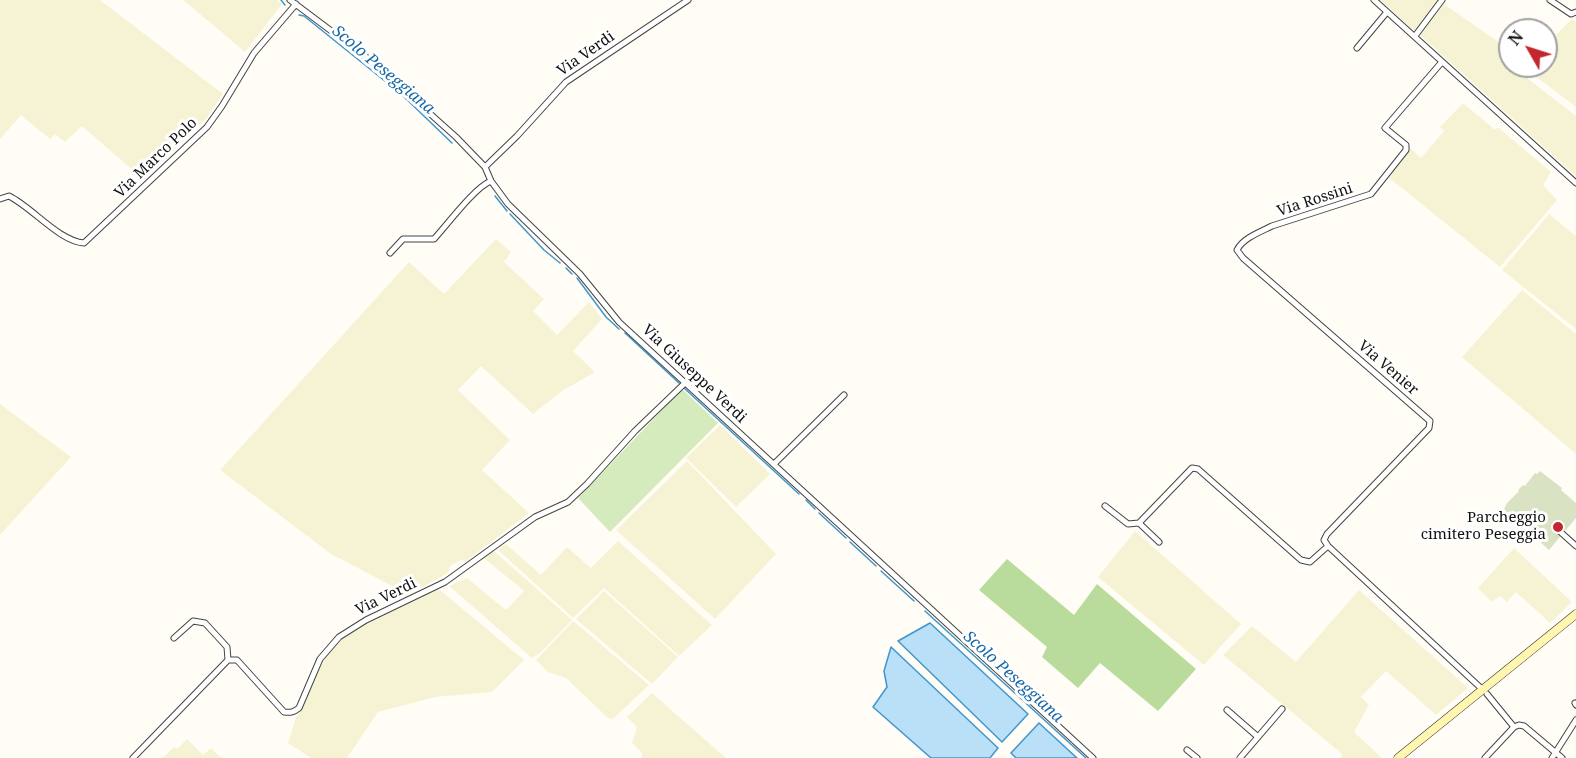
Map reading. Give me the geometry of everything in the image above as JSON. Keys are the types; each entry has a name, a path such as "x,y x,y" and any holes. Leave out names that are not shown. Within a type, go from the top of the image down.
{"main road":[{"path":"1398,758 1485,692 1576,614"}],"street":[{"name":"Via Verdi","path":"485,167 517,136 566,81 688,0"},
{"path":"1374,0 1576,183"},
{"path":"1414,36 1442,0"},
{"path":"1550,0 1565,12 1571,14 1576,12"},
{"name":"Via Giuseppe Verdi","path":"293,2 370,60 456,137 485,167 491,181 508,204 580,274 619,322 1093,758"},
{"name":"Via Marco Polo","path":"0,200 9,196 24,204 73,242 84,243 207,127 254,53 293,2"},
{"path":"1357,48 1387,12"},
{"name":"Via Rossini","path":"1272,226 1371,194 1406,150 1406,146 1385,128 1441,63"},
{"path":"390,254 403,239 418,237 434,239 471,198 487,182 491,181"},
{"name":"Via Venier","path":"1272,226 1256,233 1239,245 1237,250 1243,258 1425,415 1431,424 1429,429 1327,534 1324,540 1328,546"},
{"name":"Via Verdi","path":"228,660 237,660 284,712 296,711 321,659 339,638 366,620 445,582 535,518 568,502 634,431 685,383"},
{"path":"774,464 844,395"},
{"path":"1105,506 1128,524 1139,523 1192,468 1198,469 1301,560 1310,562 1328,546 1485,692 1514,727"},
{"path":"1139,523 1159,542"},
{"path":"1556,528 1576,546"},
{"path":"133,758 228,660 227,647 205,623 194,621 174,638"},
{"path":"1240,758 1282,709"},
{"path":"1227,710 1258,737"},
{"path":"1554,755 1576,720"},
{"path":"1485,758 1514,727 1519,725 1524,726 1554,755 1563,758"},
{"path":"1187,750 1197,758"}],"shaded area":[{"path":"0,0 100,0 223,94 206,119 144,180 82,126 65,142 55,134 50,139 21,115 0,139"},
{"path":"183,0 277,0 282,4 245,52"},
{"path":"1380,0 1439,0 1415,31"},
{"path":"1444,4 1498,42 1498,78 1527,78 1576,116 1576,176 1419,34"},
{"path":"1572,19 1576,22 1576,107 1538,78 1558,78 1558,33"},
{"path":"1463,103 1494,129 1499,128 1551,172 1543,185 1557,200 1500,267 1388,177 1410,148 1421,158 1444,131 1440,127"},
{"path":"1549,214 1576,236 1576,329 1502,270"},
{"path":"496,239 511,252 504,262 544,299 533,311 557,335 589,302 602,319 573,351 595,372 562,391 533,414 481,366 458,390 510,440 482,470 529,513 465,562 462,559 450,566 448,573 406,596 396,588 331,554 220,470 409,262 444,294"},
{"path":"1522,290 1576,334 1576,454 1462,357"},
{"path":"0,404 71,457 0,535"},
{"path":"720,425 770,474 736,507 686,458"},
{"path":"687,461 776,554 715,619 616,530"},
{"path":"1135,531 1241,624 1204,665 1098,577"},
{"path":"618,541 712,625 679,656 604,588 573,618 498,550 506,544 541,575 567,547 591,568"},
{"path":"1514,548 1572,602 1550,623 1516,592 1507,602 1500,596 1492,602 1478,588"},
{"path":"494,551 572,620 540,653 532,658 449,586 467,578 506,610 524,591 484,558"},
{"path":"435,589 440,590 524,660 492,692 435,697 378,712 347,758 311,758 288,743 295,721 325,658 335,643 356,628"},
{"path":"1359,590 1468,688 1436,715 1386,671 1361,697 1369,705 1354,732 1382,758 1340,758 1342,754 1223,655 1252,626 1296,662"},
{"path":"604,591 678,657 652,684 576,619"},
{"path":"573,621 649,685 613,719 608,718 566,678 548,672 536,660"},
{"path":"652,693 726,758 642,758 642,753 632,743 637,727 627,717"},
{"path":"187,739 203,755 211,748 221,758 163,758"}],"green space":[{"path":"682,389 718,423 610,532 578,498"},
{"path":"1540,471 1562,488 1561,490 1576,503 1576,518 1549,550 1503,514 1507,503 1518,490"},
{"path":"1007,559 1074,615 1097,584 1196,669 1158,711 1100,663 1078,688 1042,657 1047,647 979,590"}],"water":[{"path":"930,623 1028,714 1002,742 898,641"},
{"path":"891,647 998,748 990,758 931,758 873,707 887,687 884,671"},
{"path":"1039,723 1077,758 1016,758 1011,753"}],"waterway":[{"name":"Scolo Peseggiana","path":"281,0 285,5"},
{"name":"Scolo Peseggiana","path":"299,15 304,16 401,94 452,143"},
{"name":"Scolo Peseggiana","path":"495,196 507,211"},
{"name":"Scolo Peseggiana","path":"510,214 544,250 560,263"},
{"name":"Scolo Peseggiana","path":"566,268 572,274"},
{"name":"Scolo Peseggiana","path":"577,278 606,317 619,329"},
{"name":"Scolo Peseggiana","path":"625,333 679,383"},
{"name":"Scolo Peseggiana","path":"684,388 799,494"},
{"name":"Scolo Peseggiana","path":"806,500 815,509"},
{"name":"Scolo Peseggiana","path":"819,513 846,538"},
{"name":"Scolo Peseggiana","path":"850,542 876,566"},
{"name":"Scolo Peseggiana","path":"881,571 914,601"},
{"name":"Scolo Peseggiana","path":"925,611 1086,758"}],"place":[{"name":"Parcheggio cimitero Peseggia","path":"1558,527"}]}
